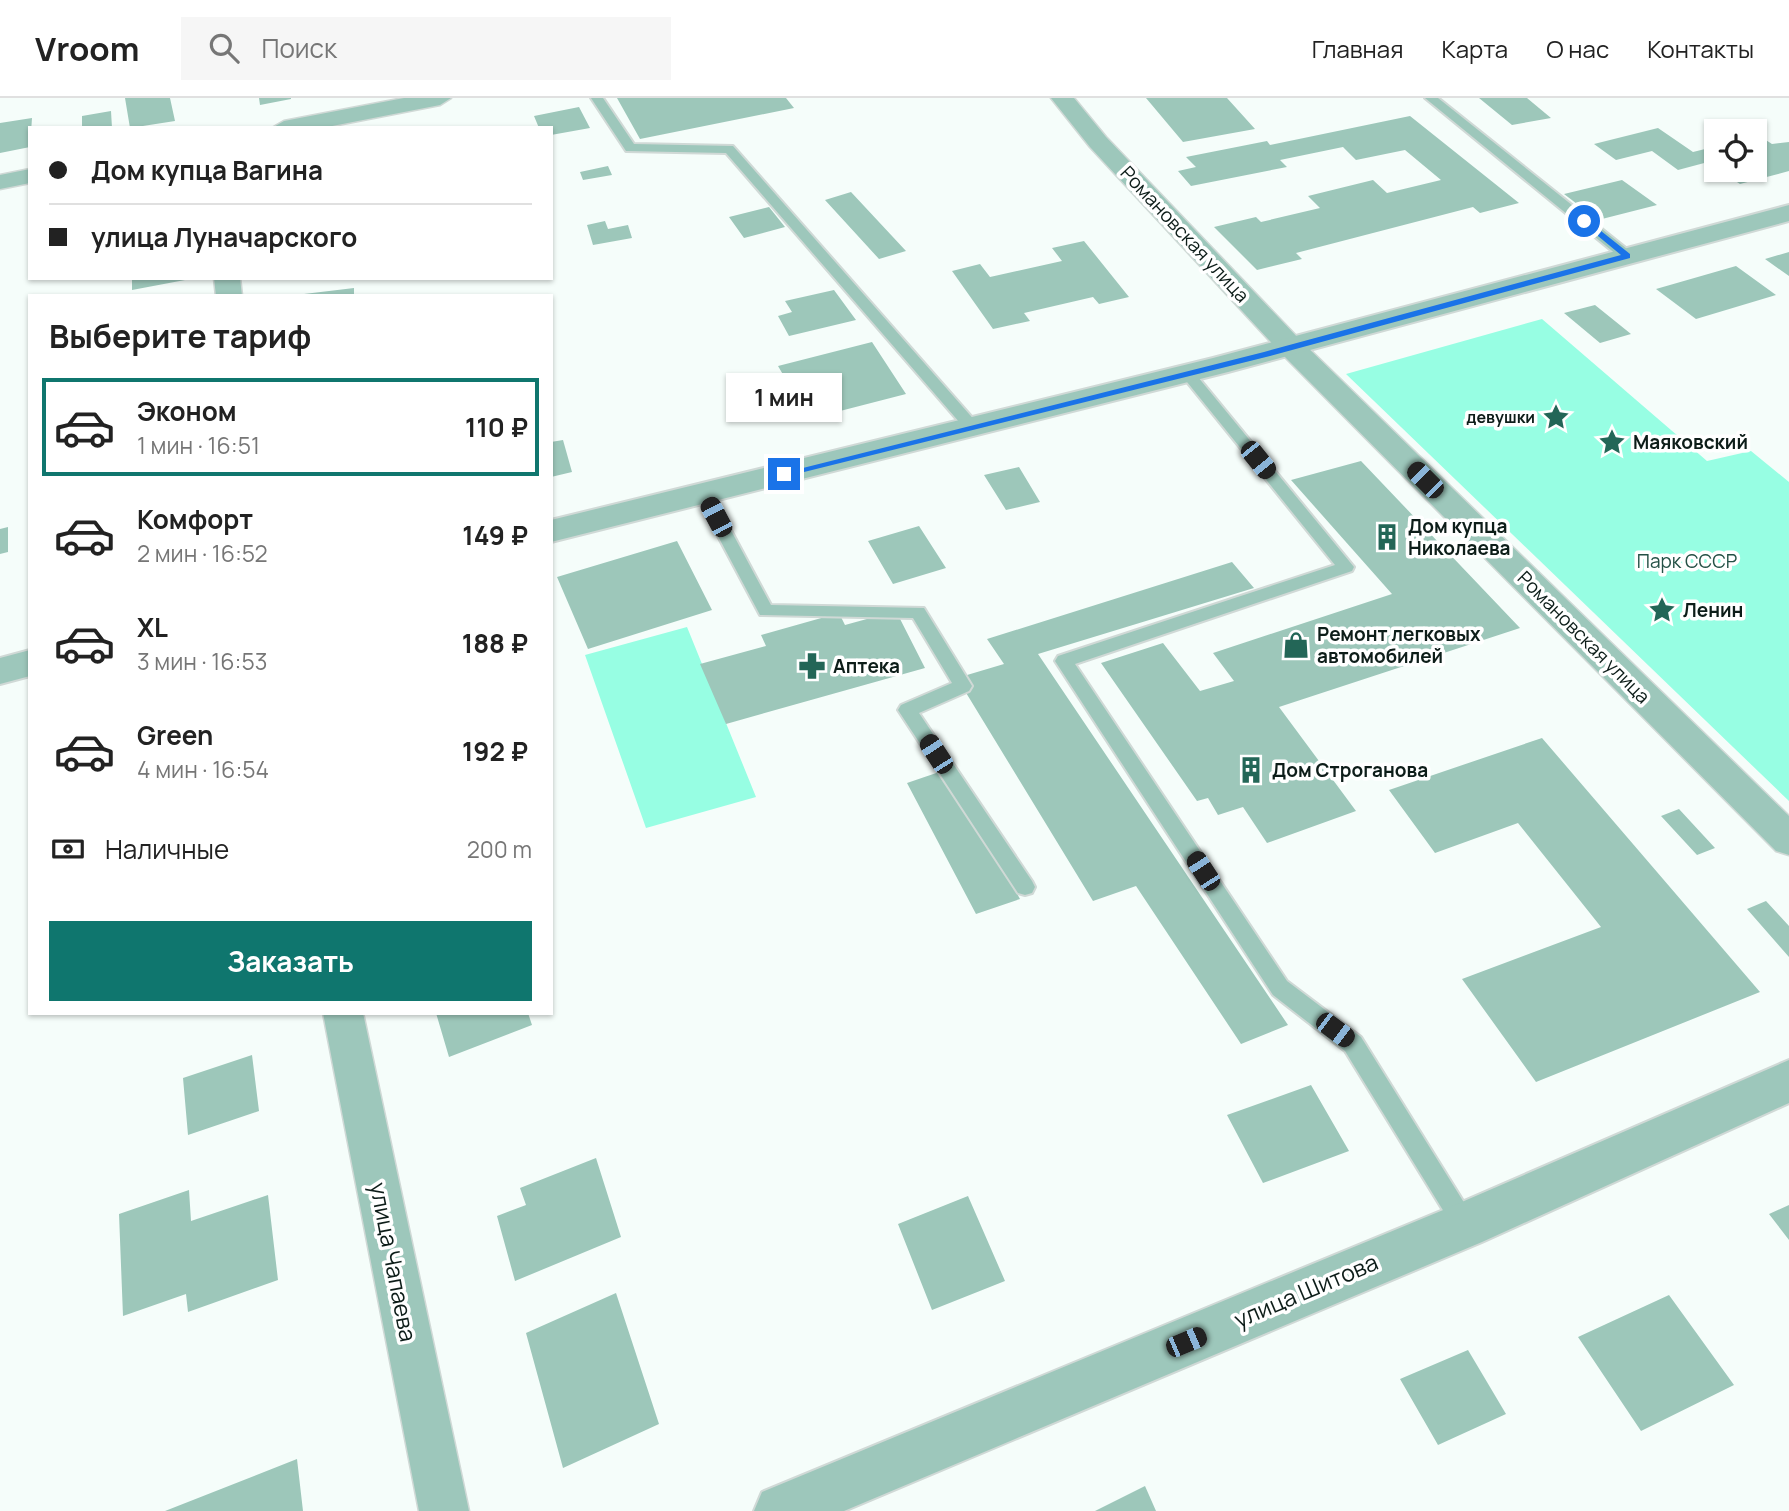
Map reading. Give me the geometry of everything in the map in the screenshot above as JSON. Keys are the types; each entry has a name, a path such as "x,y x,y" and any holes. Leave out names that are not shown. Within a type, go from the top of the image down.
{"street":[{"path":"294,126 440,98"},
{"name":"Романовская улица","path":"1062,98 1098,142 1291,347 1789,840"},
{"path":"0,182 28,176"},
{"path":"553,531 1188,374 1789,213"},
{"path":"0,671 28,664"},
{"name":"улица Чапаева","path":"342,1015 444,1511"},
{"name":"улица Шитова","path":"781,1511 1465,1225 1789,1081"}],"lane":[{"path":"597,98 630,148 729,149 972,427"},
{"path":"1431,98 1627,256"},
{"path":"1188,374 1346,567 1064,661 1280,988 1353,1044 1465,1225"},
{"path":"703,494 766,611 918,612 963,686 907,710 1025,887"}],"green space":[{"name":"Парк СССР","path":"1542,319 1707,461 1751,451 1789,482 1789,801 1346,374"},
{"path":"687,627 756,797 646,828 585,655"}],"building":[{"path":"125,98 170,98 175,121 130,126"},
{"path":"259,98 291,98 291,99 260,105"},
{"path":"617,98 786,98 794,108 640,139"},
{"path":"1146,98 1227,98 1255,129 1183,142"},
{"path":"1479,98 1527,98 1551,118 1512,125"},
{"path":"579,107 590,128 553,135 553,126 538,126 534,116"},
{"path":"111,111 112,126 82,126 82,116"},
{"path":"1410,116 1519,203 1480,213 1473,207 1296,253 1302,259 1257,270 1214,227 1256,217 1261,222 1320,208 1308,196 1373,180 1387,193 1441,180 1405,150 1356,160 1343,147 1280,160 1287,167 1191,186 1178,171 1196,167 1186,157 1267,141 1270,145"},
{"path":"32,118 31,126 28,126 28,147 0,153 0,123"},
{"path":"1658,128 1693,152 1704,149 1704,163 1678,170 1652,151 1616,160 1594,144"},
{"path":"1767,141 1772,144 1789,142 1789,171 1767,177"},
{"path":"608,166 612,175 583,180 580,172"},
{"path":"1622,180 1657,205 1598,220 1564,194"},
{"path":"851,192 906,251 879,259 825,200"},
{"path":"769,207 785,227 744,238 729,217"},
{"path":"605,221 608,229 628,225 632,238 593,245 587,225"},
{"path":"1084,241 1129,297 1099,304 1093,297 1024,313 1030,321 993,329 952,271 980,264 990,277 1062,261 1052,248"},
{"path":"1789,252 1789,276 1765,259"},
{"path":"1736,266 1776,295 1696,319 1656,289"},
{"path":"132,280 185,280 132,290"},
{"path":"354,288 354,294 304,294"},
{"path":"834,290 856,320 789,336 778,316 792,312 785,301"},
{"path":"1595,305 1631,334 1600,343 1564,313"},
{"path":"872,342 906,394 809,419 778,366"},
{"path":"563,440 572,472 553,477 553,442"},
{"path":"1361,461 1520,628 1279,707 1356,811 1267,843 1243,807 1218,815 1208,798 1197,801 1101,663 1163,643 1200,691 1234,681 1213,653 1392,594 1291,480"},
{"path":"1019,467 1040,502 1006,510 984,475"},
{"path":"919,526 946,568 893,584 868,541"},
{"path":"8,527 8,552 0,554 0,529"},
{"path":"677,541 712,610 588,649 557,577"},
{"path":"1232,562 1254,588 1038,654 1288,1025 1241,1044 1136,886 1093,901 957,678 1004,664 987,639"},
{"name":"Аптека","path":"896,611 925,668 726,724 700,664 766,646 761,635 839,613 845,625"},
{"path":"1542,738 1760,992 1536,1082 1462,979 1601,927 1518,823 1435,853 1389,790"},
{"path":"948,769 1020,899 976,914 907,783"},
{"path":"1679,809 1715,848 1697,855 1661,816"},
{"path":"1766,901 1789,926 1789,957 1747,909"},
{"path":"437,1015 529,1015 532,1025 449,1057"},
{"path":"252,1055 259,1111 188,1135 183,1078"},
{"path":"1311,1085 1349,1151 1263,1183 1227,1115"},
{"path":"596,1158 621,1237 515,1281 497,1216 526,1205 520,1188"},
{"path":"189,1190 191,1221 268,1195 278,1280 188,1312 186,1294 123,1316 119,1214"},
{"path":"968,1196 1005,1281 932,1310 898,1224"},
{"path":"1789,1205 1789,1240 1769,1214"},
{"path":"616,1293 659,1424 563,1468 526,1333"},
{"path":"1669,1295 1734,1385 1641,1431 1578,1337"},
{"path":"1468,1350 1506,1414 1438,1445 1400,1379"},
{"path":"297,1459 303,1511 165,1511"},
{"path":"1145,1486 1156,1511 1095,1511"}],"place":[{"name":"девушки","path":"1556,417"},
{"name":"Маяковский","path":"1612,442"},
{"name":"Дом купца Николаева","path":"1387,537"},
{"name":"Ленин","path":"1662,610"},
{"name":"Ремонт легковых автомобилей","path":"1296,645"},
{"name":"Аптека","path":"812,666"},
{"name":"Дом Строганова","path":"1251,770"}],"route":[{"path":"784,474 1266,354 1627,256 1584,221"}]}
